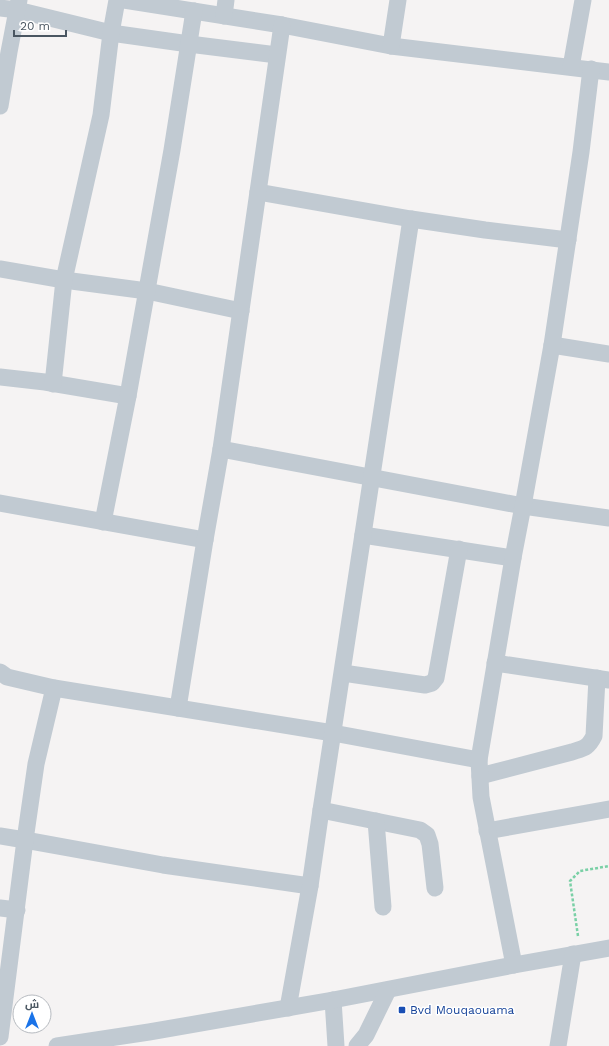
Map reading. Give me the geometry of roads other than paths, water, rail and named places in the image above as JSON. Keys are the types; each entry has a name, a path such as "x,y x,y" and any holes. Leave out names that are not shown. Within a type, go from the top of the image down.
{"street":[{"path":"53,384 64,280 101,115 111,33 117,0"},
{"path":"124,0 194,11 225,8 282,26 391,46 609,72"},
{"path":"391,46 398,0"},
{"path":"571,67 583,0"},
{"path":"0,106 12,6 111,33 277,55"},
{"path":"103,522 147,291 172,150 194,11"},
{"path":"178,708 221,449 282,26"},
{"path":"514,965 481,797 479,768 513,558 552,345 591,69"},
{"path":"258,192 411,219 568,240"},
{"path":"288,1008 310,886 411,219"},
{"path":"0,269 64,280 147,291 241,311"},
{"path":"552,345 609,354"},
{"path":"0,377 128,396"},
{"path":"221,449 523,506 609,518"},
{"path":"0,503 205,540"},
{"path":"364,535 513,558"},
{"path":"343,673 425,685 432,683 436,678 459,549"},
{"path":"0,672 7,677 54,688 333,733 479,768 572,752 586,747 591,742 594,736 603,679 495,663"},
{"path":"0,1037 8,909 25,840 36,764 54,688"},
{"path":"488,831 609,808"},
{"path":"321,810 420,830 427,835 430,844 436,888"},
{"path":"376,821 383,907"},
{"path":"0,836 163,865 310,886"},
{"path":"57,1046 149,1039 288,1008 609,948"},
{"path":"558,1046 577,953"},
{"path":"357,1046 366,1035 388,990"},
{"path":"333,1000 336,1046"}],"place":[{"name":"Bvd Mouqaouama","path":"402,1010"}]}
